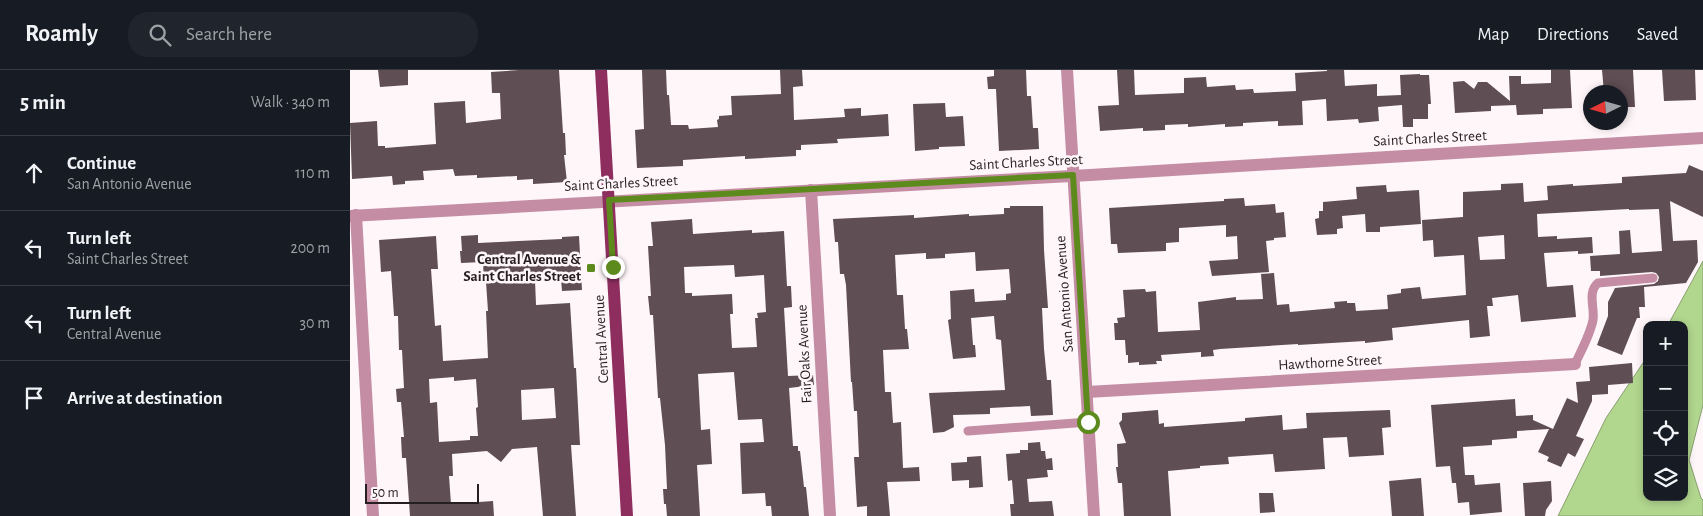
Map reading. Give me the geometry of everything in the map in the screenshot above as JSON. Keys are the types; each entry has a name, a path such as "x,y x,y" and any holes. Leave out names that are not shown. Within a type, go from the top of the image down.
{"main road":[{"name":"Central Avenue","path":"601,70 627,516"}],"street":[{"name":"San Antonio Avenue","path":"1067,70 1094,516"},
{"name":"Saint Charles Street","path":"353,215 1703,138"},
{"name":"Fair Oaks Avenue","path":"810,190 830,516"},
{"path":"353,215 373,516"},
{"name":"Hawthorne Street","path":"1087,392 1575,364"}],"lane":[{"path":"1575,364 1593,319 1592,292 1594,286 1598,283 1654,278"},
{"path":"968,431 1088,422"}],"shaded area":[{"path":"1703,261 1703,405 1689,460 1703,500 1703,516 1558,516 1606,418 1643,363 1643,501 1688,501 1688,321 1670,321"}],"building":[{"path":"378,70 408,70 408,85 380,87"},
{"path":"559,70 567,182 533,184 533,179 517,180 517,176 477,178 477,175 455,176 453,169 423,171 424,180 405,181 405,184 393,185 392,176 352,179 350,123 377,121 378,146 385,146 385,148 436,144 434,103 465,101 466,123 501,119 500,93 492,93 491,72"},
{"path":"642,70 666,70 671,125 688,125 689,129 718,127 717,120 719,116 732,115 731,96 781,94 780,70 802,70 803,86 793,87 794,120 845,117 844,109 861,108 861,116 888,114 889,136 837,139 838,143 801,145 801,150 796,150 796,156 745,159 745,156 683,160 683,166 637,168 635,130 644,129"},
{"path":"994,70 1026,70 1027,96 1031,96 1033,128 1038,128 1039,149 999,151 996,89 988,89 987,77 994,76"},
{"path":"1117,70 1134,70 1135,95 1184,93 1184,78 1206,77 1207,87 1235,85 1236,90 1253,89 1254,93 1296,91 1295,73 1344,70 1345,86 1377,84 1377,96 1401,95 1400,75 1420,74 1429,75 1431,104 1428,104 1428,119 1413,119 1413,127 1403,127 1402,105 1378,107 1379,121 1359,123 1358,119 1327,121 1326,99 1302,101 1303,125 1278,126 1278,121 1243,123 1243,126 1225,127 1225,124 1188,127 1188,124 1165,125 1165,130 1143,131 1143,128 1100,131 1098,106 1119,105"},
{"path":"1551,70 1570,70 1572,108 1543,109 1543,114 1517,115 1516,105 1491,106 1491,111 1455,113 1453,82 1464,81 1474,89 1478,82 1487,82 1510,101 1509,76 1521,76 1521,84 1551,83"},
{"path":"1602,70 1633,70 1635,107 1628,107 1628,85 1603,85"},
{"path":"1662,70 1695,70 1696,100 1664,101"},
{"path":"945,103 946,117 963,116 965,146 939,147 939,149 915,151 913,104"},
{"path":"1689,165 1703,171 1703,217 1670,201 1673,241 1697,240 1698,262 1686,283 1644,287 1645,307 1639,307 1640,318 1637,318 1622,355 1597,345 1608,316 1608,302 1615,288 1654,284 1658,281 1659,277 1656,273 1652,272 1600,276 1600,271 1591,271 1590,256 1620,254 1619,231 1630,230 1632,253 1662,251 1659,209 1537,214 1538,237 1557,236 1557,239 1592,237 1593,253 1578,254 1578,251 1544,253 1547,287 1573,285 1576,317 1521,322 1518,295 1492,298 1493,306 1487,306 1490,336 1470,338 1469,320 1392,328 1393,340 1365,343 1365,341 1220,349 1213,350 1214,356 1201,357 1201,352 1161,355 1162,361 1156,361 1157,364 1139,365 1139,362 1128,363 1125,340 1115,340 1114,323 1118,323 1117,318 1125,317 1123,290 1145,289 1146,292 1156,291 1158,332 1200,330 1198,302 1236,297 1236,300 1263,299 1261,274 1274,273 1277,305 1289,304 1290,312 1335,308 1334,302 1347,301 1347,303 1355,303 1356,311 1388,309 1387,295 1401,293 1401,289 1420,287 1422,299 1466,295 1464,255 1434,257 1433,240 1423,241 1422,220 1463,217 1463,192 1501,190 1501,184 1523,183 1524,202 1548,200 1547,186 1622,183 1622,177 1686,173","holes":["1504,235 1505,259 1480,260 1478,237"]},
{"path":"1386,185 1387,192 1419,190 1421,224 1380,227 1380,232 1366,232 1365,214 1342,216 1343,228 1337,229 1337,234 1317,235 1315,219 1319,218 1319,211 1323,211 1323,202 1357,199 1356,187"},
{"path":"1244,198 1245,206 1275,204 1276,213 1284,212 1286,237 1266,241 1269,272 1212,276 1209,261 1238,259 1237,236 1226,237 1226,225 1179,228 1179,242 1166,243 1166,251 1118,253 1117,244 1111,244 1109,208 1224,201 1224,199"},
{"path":"1010,206 1043,206 1048,308 1042,308 1047,380 1051,380 1053,415 1031,416 1030,406 990,408 990,414 953,415 954,427 944,432 933,433 929,393 1005,390 1001,340 996,339 994,316 971,318 976,357 953,359 948,320 951,319 950,291 974,289 975,302 1006,300 1006,294 1011,293 1009,269 976,271 975,252 945,254 945,258 926,259 926,253 895,255 897,295 903,295 905,329 907,329 909,349 883,350 885,392 891,392 893,423 901,422 903,468 919,467 920,481 887,482 890,516 867,516 867,506 857,507 854,457 859,457 857,411 854,411 851,382 846,285 844,274 840,274 838,242 835,242 833,219 914,215 914,218 969,214 969,216 1004,214 1004,208 1010,208"},
{"path":"692,219 693,234 752,230 752,233 784,231 787,286 791,286 792,307 784,308 788,376 813,375 814,385 789,388 793,446 798,446 798,451 800,451 809,516 772,516 771,506 766,506 765,493 742,494 740,443 764,442 762,419 738,420 734,372 698,374 701,430 710,429 712,464 697,465 700,516 667,516 663,489 667,489 665,445 660,398 658,398 653,315 650,315 648,296 651,296 648,246 653,246 651,222","holes":["734,265 735,277 764,275 766,312 757,313 758,318 755,318 757,347 732,348 730,314 733,314 732,294 692,296 692,293 685,293 684,267"]},
{"path":"478,235 478,243 562,239 562,237 579,236 582,290 562,291 561,279 535,280 536,305 570,303 580,445 571,445 576,516 543,516 537,447 512,449 501,462 487,451 452,454 453,476 449,476 451,504 493,501 494,516 410,516 406,458 402,458 401,437 404,437 401,402 397,402 396,389 404,388 402,350 399,350 398,316 394,316 391,271 381,272 379,240 436,236 438,269 431,269 435,326 441,325 443,361 488,358 486,311 488,311 483,262 461,263 461,236","holes":["454,377 454,381 476,379 478,436 470,436 470,440 439,442 437,402 430,403 429,379","554,388 556,418 522,420 521,390"]},
{"path":"1632,363 1633,383 1608,385 1608,394 1592,395 1592,401 1576,436 1584,439 1575,457 1568,453 1561,467 1547,461 1549,457 1538,452 1549,429 1517,431 1517,438 1492,440 1492,445 1463,447 1465,475 1474,475 1475,485 1500,483 1502,512 1470,515 1469,502 1458,503 1456,483 1452,483 1450,466 1436,467 1431,405 1515,399 1516,416 1533,415 1533,420 1553,429 1567,398 1578,403 1576,382 1590,381 1589,367"},
{"path":"1158,410 1159,424 1164,423 1164,427 1245,421 1245,418 1282,415 1283,430 1307,428 1306,413 1390,410 1391,427 1382,428 1384,455 1349,457 1347,437 1323,438 1325,469 1275,472 1273,454 1228,457 1229,464 1168,471 1171,516 1124,516 1122,483 1118,483 1116,467 1118,467 1117,444 1126,443 1119,423 1122,420 1122,413"},
{"path":"1040,442 1041,451 1045,451 1046,459 1052,458 1053,470 1047,470 1048,477 1027,479 1029,502 1052,501 1054,516 1011,516 1010,504 1014,504 1012,480 1008,481 1006,454 1020,453 1020,450 1028,450 1028,443"},
{"path":"981,456 983,487 969,488 969,480 952,481 951,463 967,462 967,457"},
{"path":"1421,478 1424,516 1392,516 1389,481"},
{"path":"1551,481 1552,501 1546,510 1545,516 1525,516 1523,483"},
{"path":"1259,493 1273,493 1275,512 1260,513"}],"place":[{"name":"Central Avenue & Saint Charles Street","path":"591,268"}],"route":[{"path":"613,267 609,200 1073,175 1088,422"}]}
